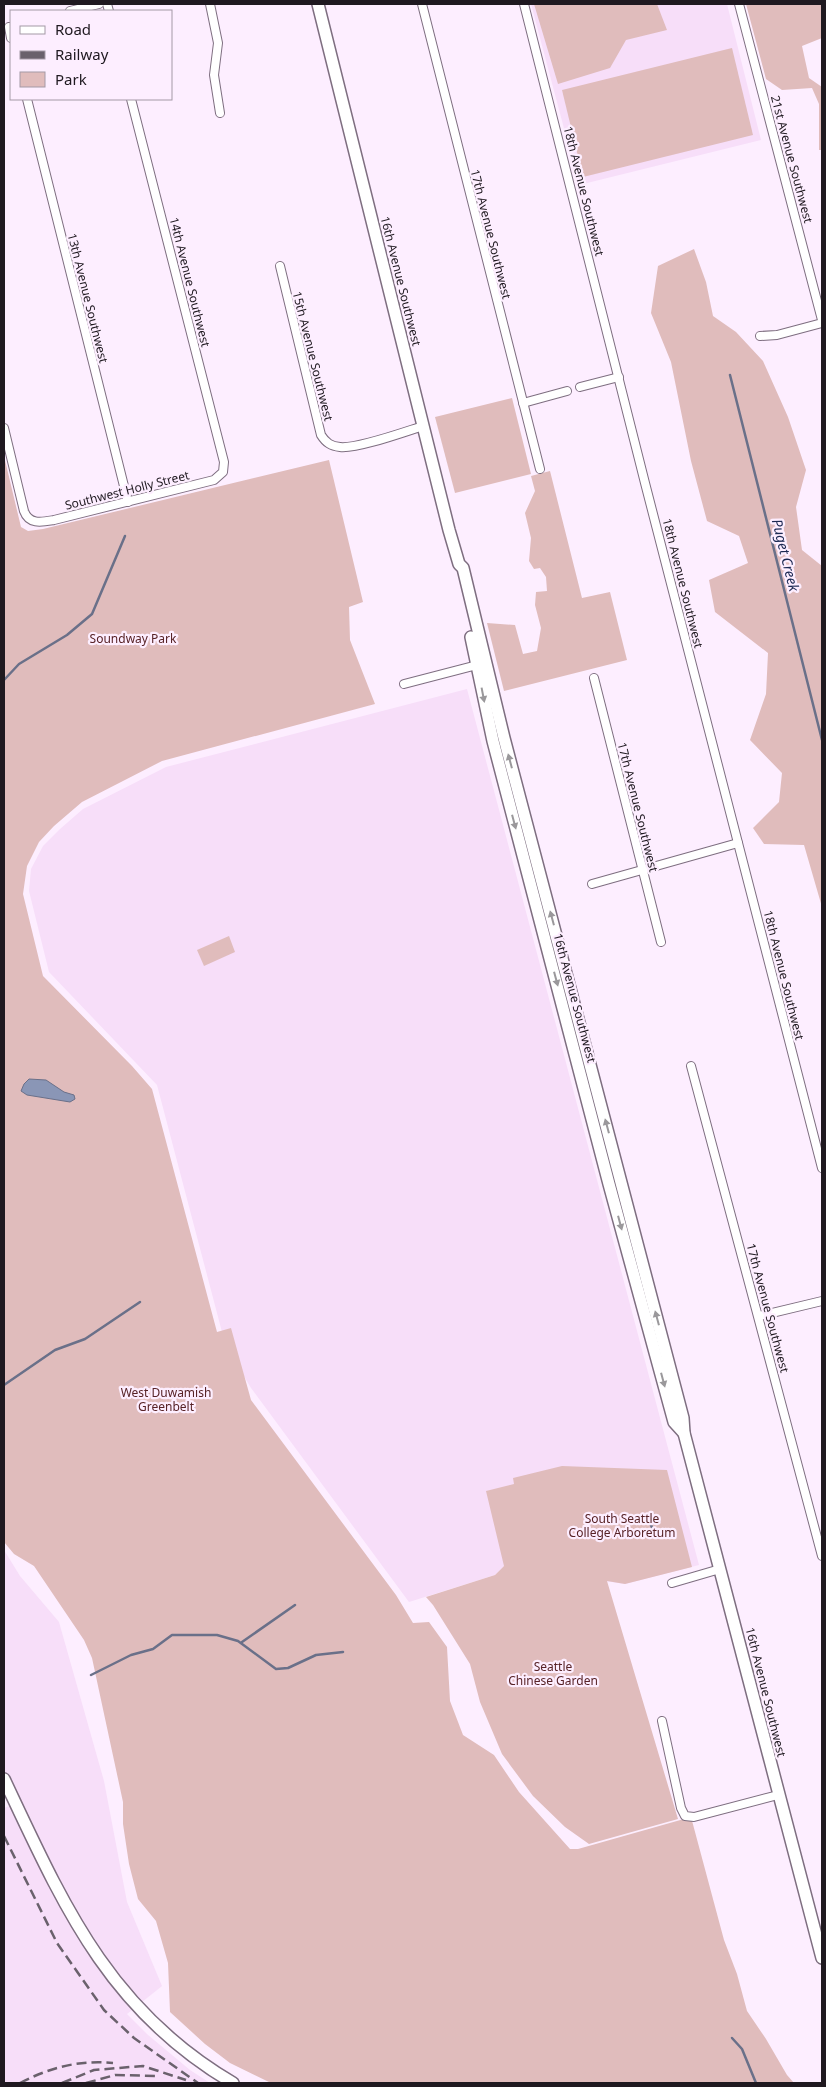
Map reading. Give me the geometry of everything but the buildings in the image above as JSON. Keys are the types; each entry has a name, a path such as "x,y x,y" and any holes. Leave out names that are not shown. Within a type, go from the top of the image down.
{"street":[{"path":"74,10 99,4"},
{"path":"210,4 218,43 214,75 220,113"},
{"name":"16th Avenue Southwest","path":"318,4 423,426 459,564 463,568 481,664 676,1390 683,1418 684,1433 822,1958"},
{"name":"17th Avenue Southwest","path":"422,4 540,469"},
{"name":"18th Avenue Southwest","path":"524,4 822,1168"},
{"name":"21st Avenue Southwest","path":"739,4 822,321"},
{"name":"13th Avenue Southwest","path":"26,100 128,502"},
{"name":"14th Avenue Southwest","path":"131,100 224,462 223,472"},
{"name":"15th Avenue Southwest","path":"280,266 321,435 328,444 349,447 423,426"},
{"path":"760,336 777,335 822,321"},
{"path":"580,387 619,377"},
{"path":"523,403 567,390"},
{"name":"Southwest Holly Street","path":"4,428 24,511 28,519 34,522 54,520 214,480 223,472"},
{"path":"404,684 481,664"},
{"name":"17th Avenue Southwest","path":"594,678 661,942"},
{"path":"592,884 738,843"},
{"name":"17th Avenue Southwest","path":"691,1066 822,1556"},
{"path":"759,1316 800,1304 822,1301"},
{"path":"672,1583 720,1569"},
{"path":"662,1721 681,1808 685,1816 694,1817 778,1795"},
{"path":"4,1779 49,1875 74,1921 104,1966 134,2004 157,2027 206,2067 234,2083"}],"shaded area":[{"path":"531,4 727,4 761,140 579,185"},
{"path":"467,689 699,1565 625,1584 504,1566 495,1575 409,1602 251,1388 235,1361 222,1332 157,1085 49,972 29,891 31,869 43,846 60,829 83,809 166,767"},
{"path":"4,1550 20,1576 59,1622 104,1781 127,1902 162,1986 127,2014 148,2035 190,2070 210,2083 4,2083 4,1808 20,1802 4,1771"}],"green space":[{"path":"534,4 657,4 667,30 626,40 610,68 558,84"},
{"path":"746,4 822,4 822,38 802,46 809,78 822,87 822,150 819,150 819,104 812,88 782,90 766,79"},
{"path":"732,48 753,135 583,177 562,90"},
{"path":"694,249 706,282 713,316 736,332 763,361 788,417 806,470 796,507 802,550 822,566 822,907 804,845 764,844 753,828 779,802 782,773 750,740 766,694 768,653 715,612 709,580 748,563 739,536 707,521 691,461 671,362 651,313 658,266"},
{"path":"512,398 531,474 455,493 435,417"},
{"path":"4,456 21,527 28,531 329,460 363,602 349,607 350,640 375,704 162,761 82,802 39,842 27,866 23,894 43,976 132,1066 152,1089 217,1332 231,1328 251,1400 396,1595 413,1623 429,1622 447,1647 450,1701 463,1735 494,1755 519,1792 570,1849 578,1849 691,1817 724,1940 737,1974 747,2011 794,2083 271,2083 230,2063 205,2044 170,2012 168,1963 156,1921 138,1899 129,1864 123,1824 123,1802 92,1658 84,1640 34,1566 14,1554 4,1542"},
{"path":"550,471 582,598 610,592 627,660 504,691 487,623 515,625 523,654 537,651 541,628 535,605 536,592 547,591 546,577 540,568 534,569 529,561 531,538 525,513 535,491 531,476"},
{"path":"229,936 235,952 204,966 197,950"},
{"name":"Seattle Chinese Garden","path":"562,1466 667,1470 692,1567 625,1584 607,1581 678,1819 589,1844 565,1827 533,1796 502,1754 480,1702 470,1664 426,1597 495,1575 504,1566 486,1491 514,1484 513,1478"}],"water":[{"path":"29,1079 46,1080 64,1092 74,1095 75,1099 70,1102 27,1095 21,1091"}],"waterway":[{"name":"Puget Creek","path":"730,375 822,740"},
{"path":"4,680 19,664 67,635 92,614 125,536"},
{"path":"4,1385 55,1350 85,1339 140,1302"},
{"path":"647,1516 654,1532 659,1533"},
{"path":"242,1642 295,1605"},
{"path":"91,1675 131,1655 153,1649 172,1635 217,1635 238,1641 276,1669 288,1668 316,1655 343,1652"},
{"path":"732,2038 742,2049 756,2083"}],"railway":[{"path":"4,1836 57,1943 104,2010 134,2038 198,2083"},
{"path":"20,2083 65,2066 101,2062 113,2063"},
{"path":"62,2083 94,2070 143,2066 186,2080"},
{"path":"86,2083 115,2075 159,2076"}],"park label":[{"name":"Soundway Park","path":"133,638"},
{"name":"West Duwamish Greenbelt","path":"166,1399"},
{"name":"South Seattle College Arboretum","path":"622,1525"}]}
